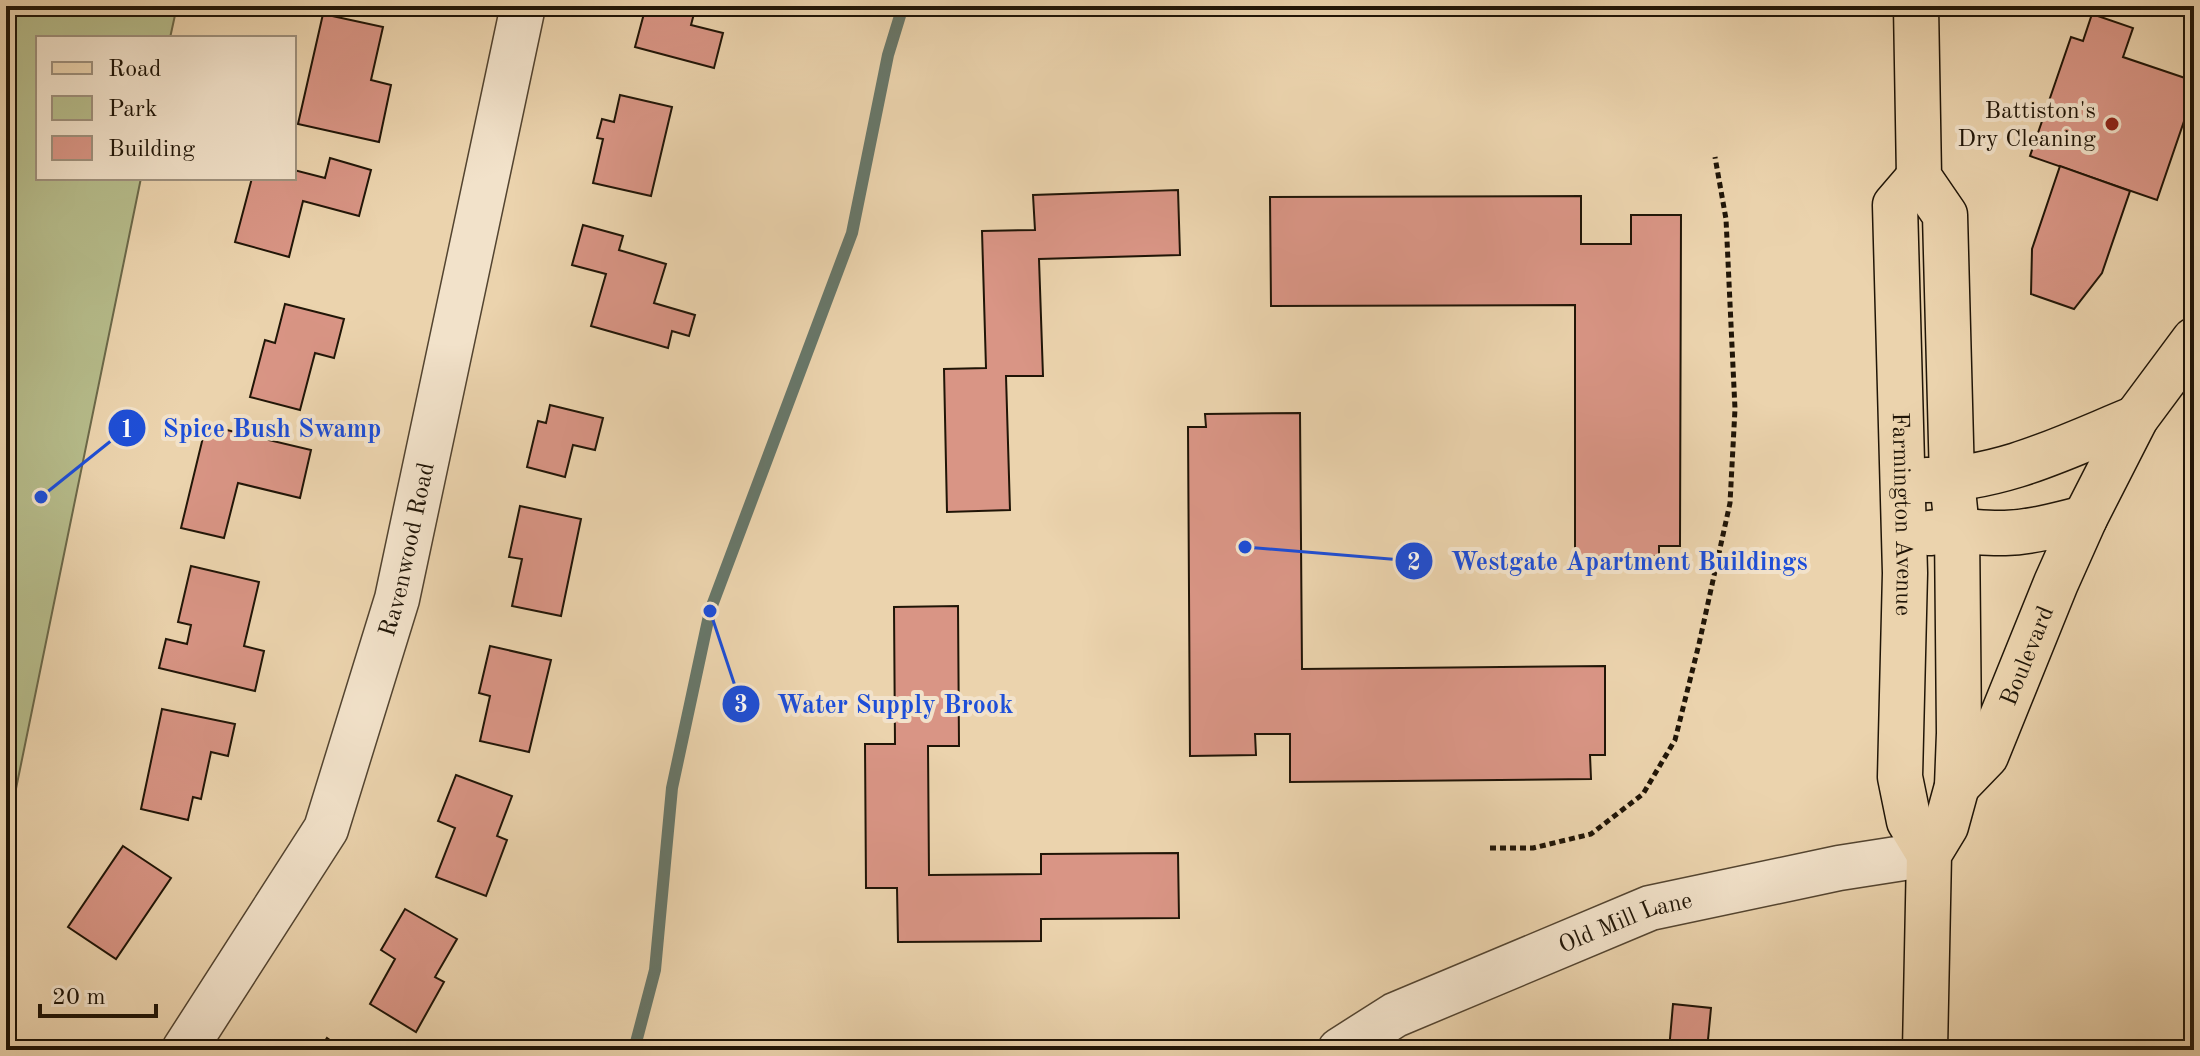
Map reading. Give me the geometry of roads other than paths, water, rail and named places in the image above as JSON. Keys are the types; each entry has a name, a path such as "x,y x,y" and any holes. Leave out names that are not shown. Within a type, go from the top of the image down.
{"main road":[{"path":"1916,6 1919,177"},
{"name":"Farmington Avenue","path":"1925,1050 1929,854 1946,826 1957,786 1957,529 1952,480 1945,215 1919,177 1895,205 1904,537 1900,777 1909,821 1929,854"},
{"name":"Boulevard","path":"1957,786 1986,756 2026,653 2085,518 2136,418 2194,340"},
{"path":"1903,479 1952,480 2040,459 2136,418"},
{"path":"1904,537 1957,529 2003,533 2026,531 2085,518"}],"street":[{"name":"Ravenwood Road","path":"184,1050 326,829 397,599 523,6"},
{"name":"Old Mill Lane","path":"1340,1050 1395,1015 1650,908 1839,868 1929,854"}],"waterway":[{"path":"634,1050 655,970 672,788 710,611 852,233 888,55 903,6"}],"place":[{"name":"Battiston's Dry Cleaning","path":"2112,124"},
{"name":"Spice Bush Swamp","path":"41,497"},
{"name":"Westgate Apartment Buildings","path":"1245,547"},
{"name":"Water Supply Brook","path":"710,611"}]}
